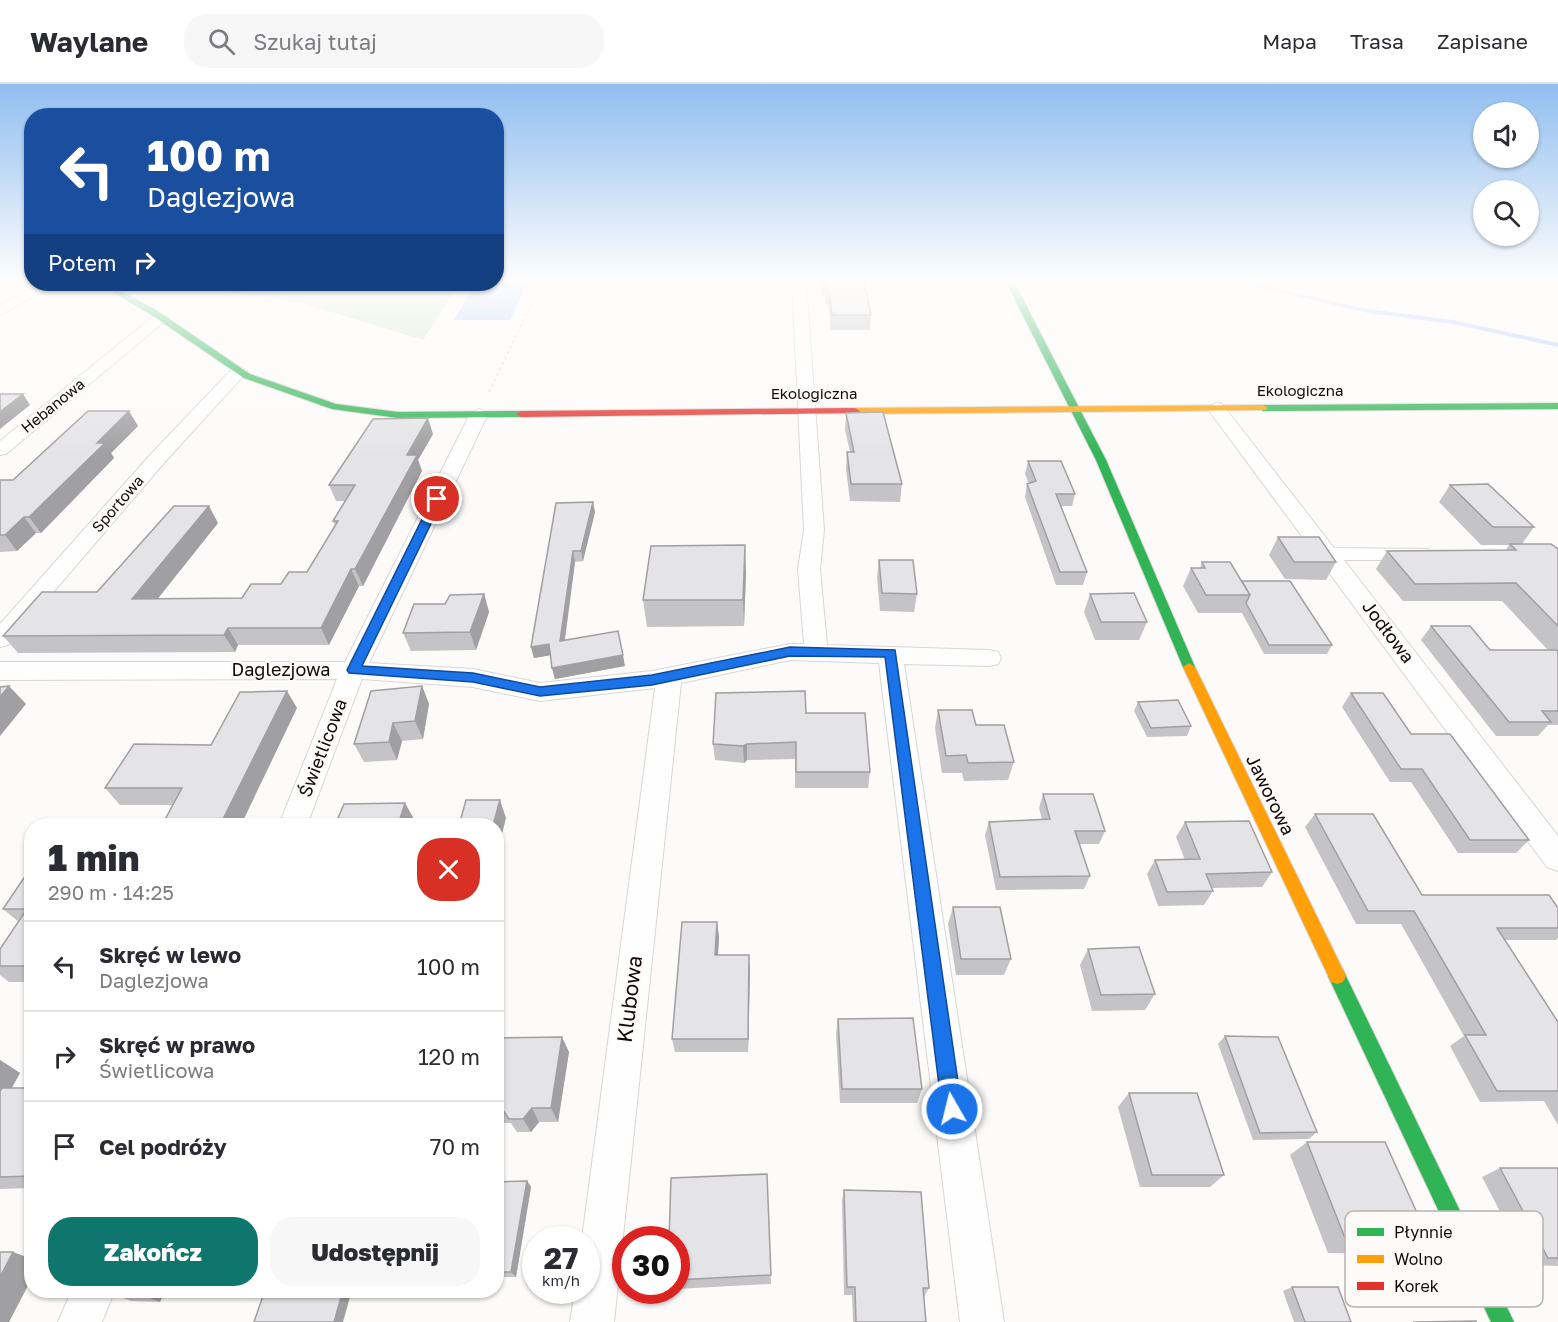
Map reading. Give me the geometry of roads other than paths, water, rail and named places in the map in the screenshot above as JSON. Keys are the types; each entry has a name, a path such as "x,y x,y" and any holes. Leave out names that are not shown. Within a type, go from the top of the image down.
{"street":[{"name":"Hebanowa","path":"0,450 133,340"},
{"name":"Ekologiczna","path":"194,340 247,376 335,407 398,415 806,410 1558,406"},
{"path":"804,340 806,360 803,369 814,530 809,569 816,651"},
{"name":"Jaworowa","path":"1040,340 1101,460 1173,633 1450,1211"},
{"name":"Sportowa","path":"0,639 157,459 239,371"},
{"name":"Jodłowa","path":"1216,408 1558,858"},
{"name":"Świetlicowa","path":"296,818 353,670 479,414"},
{"path":"1329,555 1444,554"},
{"name":"Daglezjowa","path":"0,671 353,670 473,678 540,692 669,677 790,652 890,653 989,658"},
{"path":"890,653 982,1322"},
{"name":"Klubowa","path":"592,1322 669,677"},
{"path":"80,1322 90,1298"},
{"name":"Jaworowa","path":"1496,1307 1503,1322"}],"waterway":[{"path":"1534,340 1558,345"}]}
